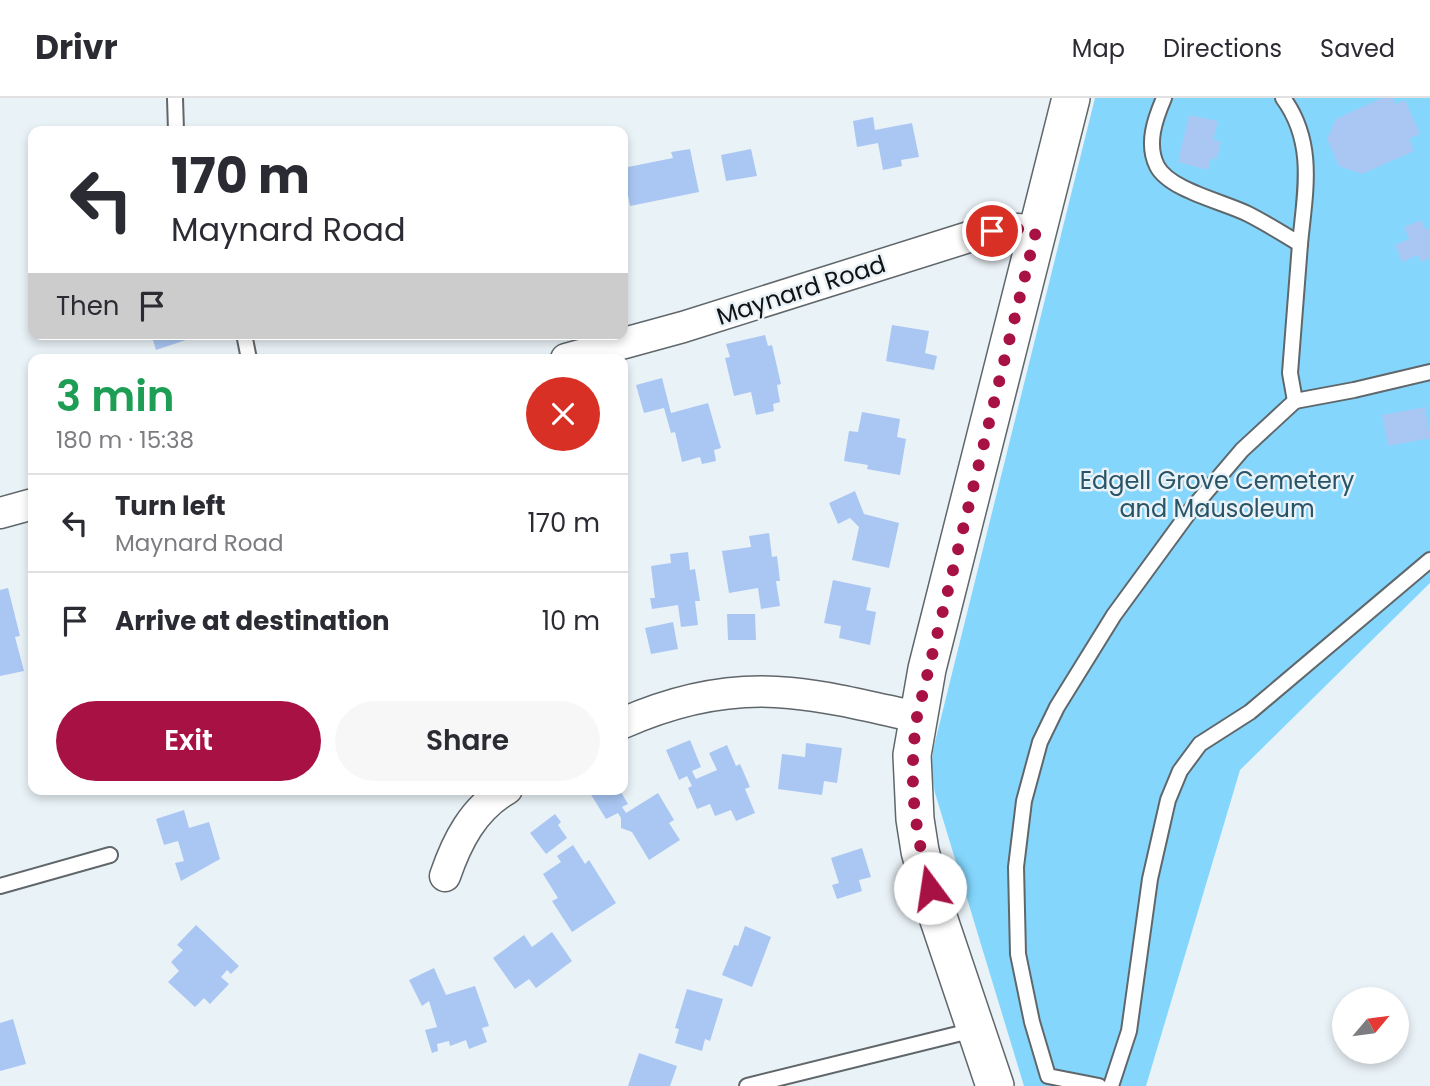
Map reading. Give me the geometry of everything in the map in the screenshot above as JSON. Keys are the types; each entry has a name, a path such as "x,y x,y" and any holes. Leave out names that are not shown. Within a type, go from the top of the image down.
{"street":[{"path":"995,1086 936,911 920,851 912,784 912,755 917,717 1070,98"},
{"name":"Maynard Road","path":"584,354 683,327 972,236 1017,229 1036,231"},
{"path":"0,513 28,505"},
{"path":"628,721 655,709 689,700 755,692 818,696 917,717"},
{"path":"445,876 455,848 467,827 481,809 499,795"}],"lane":[{"path":"175,98 176,126"},
{"path":"1164,98 1155,121 1151,150 1158,168 1168,179 1247,214 1300,244"},
{"path":"1283,98 1295,115 1304,141 1306,170 1290,373 1295,401"},
{"path":"1295,115 1298,98"},
{"path":"1099,1086 1050,1081 1032,1022 1018,954 1016,867 1024,801 1040,742 1057,707 1114,615 1190,511 1242,450 1295,401 1430,372"},
{"path":"1111,1086 1129,1031 1150,879 1168,800 1180,771 1200,744 1250,712 1430,560"},
{"path":"0,886 110,855"},
{"path":"747,1086 975,1030"}],"green space":[{"name":"Edgell Grove Cemetery and Mausoleum","path":"1095,98 1430,98 1430,583 1240,770 1146,1086 1024,1086 935,793 931,770 933,750"}],"building":[{"path":"1382,98 1393,98 1395,104 1405,100 1420,134 1409,139 1414,151 1362,174 1339,166 1327,139 1336,119"},
{"path":"1189,115 1218,121 1213,140 1221,142 1217,159 1211,158 1208,170 1178,162"},
{"path":"873,117 875,130 912,123 919,157 901,160 902,166 883,170 878,143 857,147 853,121"},
{"path":"690,149 699,192 630,206 628,167 673,158 671,152"},
{"path":"751,149 757,176 726,181 721,155"},
{"path":"1421,220 1426,230 1430,228 1430,258 1421,262 1418,255 1402,262 1395,245 1409,239 1404,227"},
{"path":"892,325 929,331 925,353 937,356 934,370 886,361"},
{"path":"765,335 768,346 772,345 781,384 777,385 780,402 773,404 774,411 756,415 751,392 734,396 725,358 730,357 726,344"},
{"path":"153,340 186,340 156,350"},
{"path":"662,378 671,413 708,403 721,448 714,450 716,461 702,464 700,457 682,462 675,432 671,433 664,408 644,413 636,385"},
{"path":"1425,407 1430,438 1388,446 1382,415"},
{"path":"862,412 900,419 897,437 906,439 900,475 867,469 868,465 844,461 849,431 858,432"},
{"path":"855,491 864,514 899,523 889,568 852,560 859,527 850,518 838,524 829,503"},
{"path":"769,533 772,557 777,556 780,581 776,581 780,606 761,609 758,588 729,593 722,551 751,547 749,536"},
{"path":"688,552 690,570 695,569 700,601 695,601 698,625 681,627 678,605 652,609 650,598 655,598 651,566 671,563 670,554"},
{"path":"833,580 871,588 866,610 876,612 870,645 839,638 841,626 824,623"},
{"path":"8,588 20,636 15,637 24,671 0,676 0,590"},
{"path":"727,614 755,614 756,640 728,640"},
{"path":"673,622 678,649 651,654 645,628"},
{"path":"690,740 701,767 692,771 696,779 717,770 709,753 727,745 736,766 740,764 750,787 745,789 755,813 736,821 731,810 715,816 710,804 697,809 688,788 692,786 687,776 679,780 666,750"},
{"path":"806,743 842,748 837,783 824,781 822,795 778,789 782,754 805,757"},
{"path":"658,793 674,820 669,823 680,840 649,860 632,832 621,828 618,813 606,819 591,795 623,795 628,804 622,807 626,813"},
{"path":"184,810 189,828 209,822 220,859 181,881 175,863 184,861 178,841 164,845 156,819"},
{"path":"555,814 561,822 558,825 567,838 546,854 530,833"},
{"path":"573,845 585,864 589,860 616,903 572,932 552,901 558,898 543,874 561,862 557,856"},
{"path":"862,848 871,877 859,880 862,891 837,899 832,885 839,883 831,858"},
{"path":"196,925 239,966 231,974 227,970 221,977 229,984 210,1004 204,998 195,1007 168,982 179,971 171,962 183,950 177,945"},
{"path":"745,926 771,937 752,987 722,975 734,945 738,946"},
{"path":"552,932 572,961 536,988 529,979 515,989 493,958 524,935 532,947"},
{"path":"434,968 446,995 475,986 489,1026 482,1028 487,1042 469,1049 466,1040 450,1046 449,1041 437,1044 438,1051 432,1053 425,1030 437,1027 429,1001 422,1006 409,980"},
{"path":"687,989 723,999 710,1041 705,1039 702,1051 675,1043 679,1029 675,1028"},
{"path":"13,1019 26,1064 0,1071 0,1023"},
{"path":"639,1053 677,1066 670,1086 628,1086"}],"route":[{"path":"930,888 920,851 912,784 912,755 917,717 1036,231 992,231"}]}
